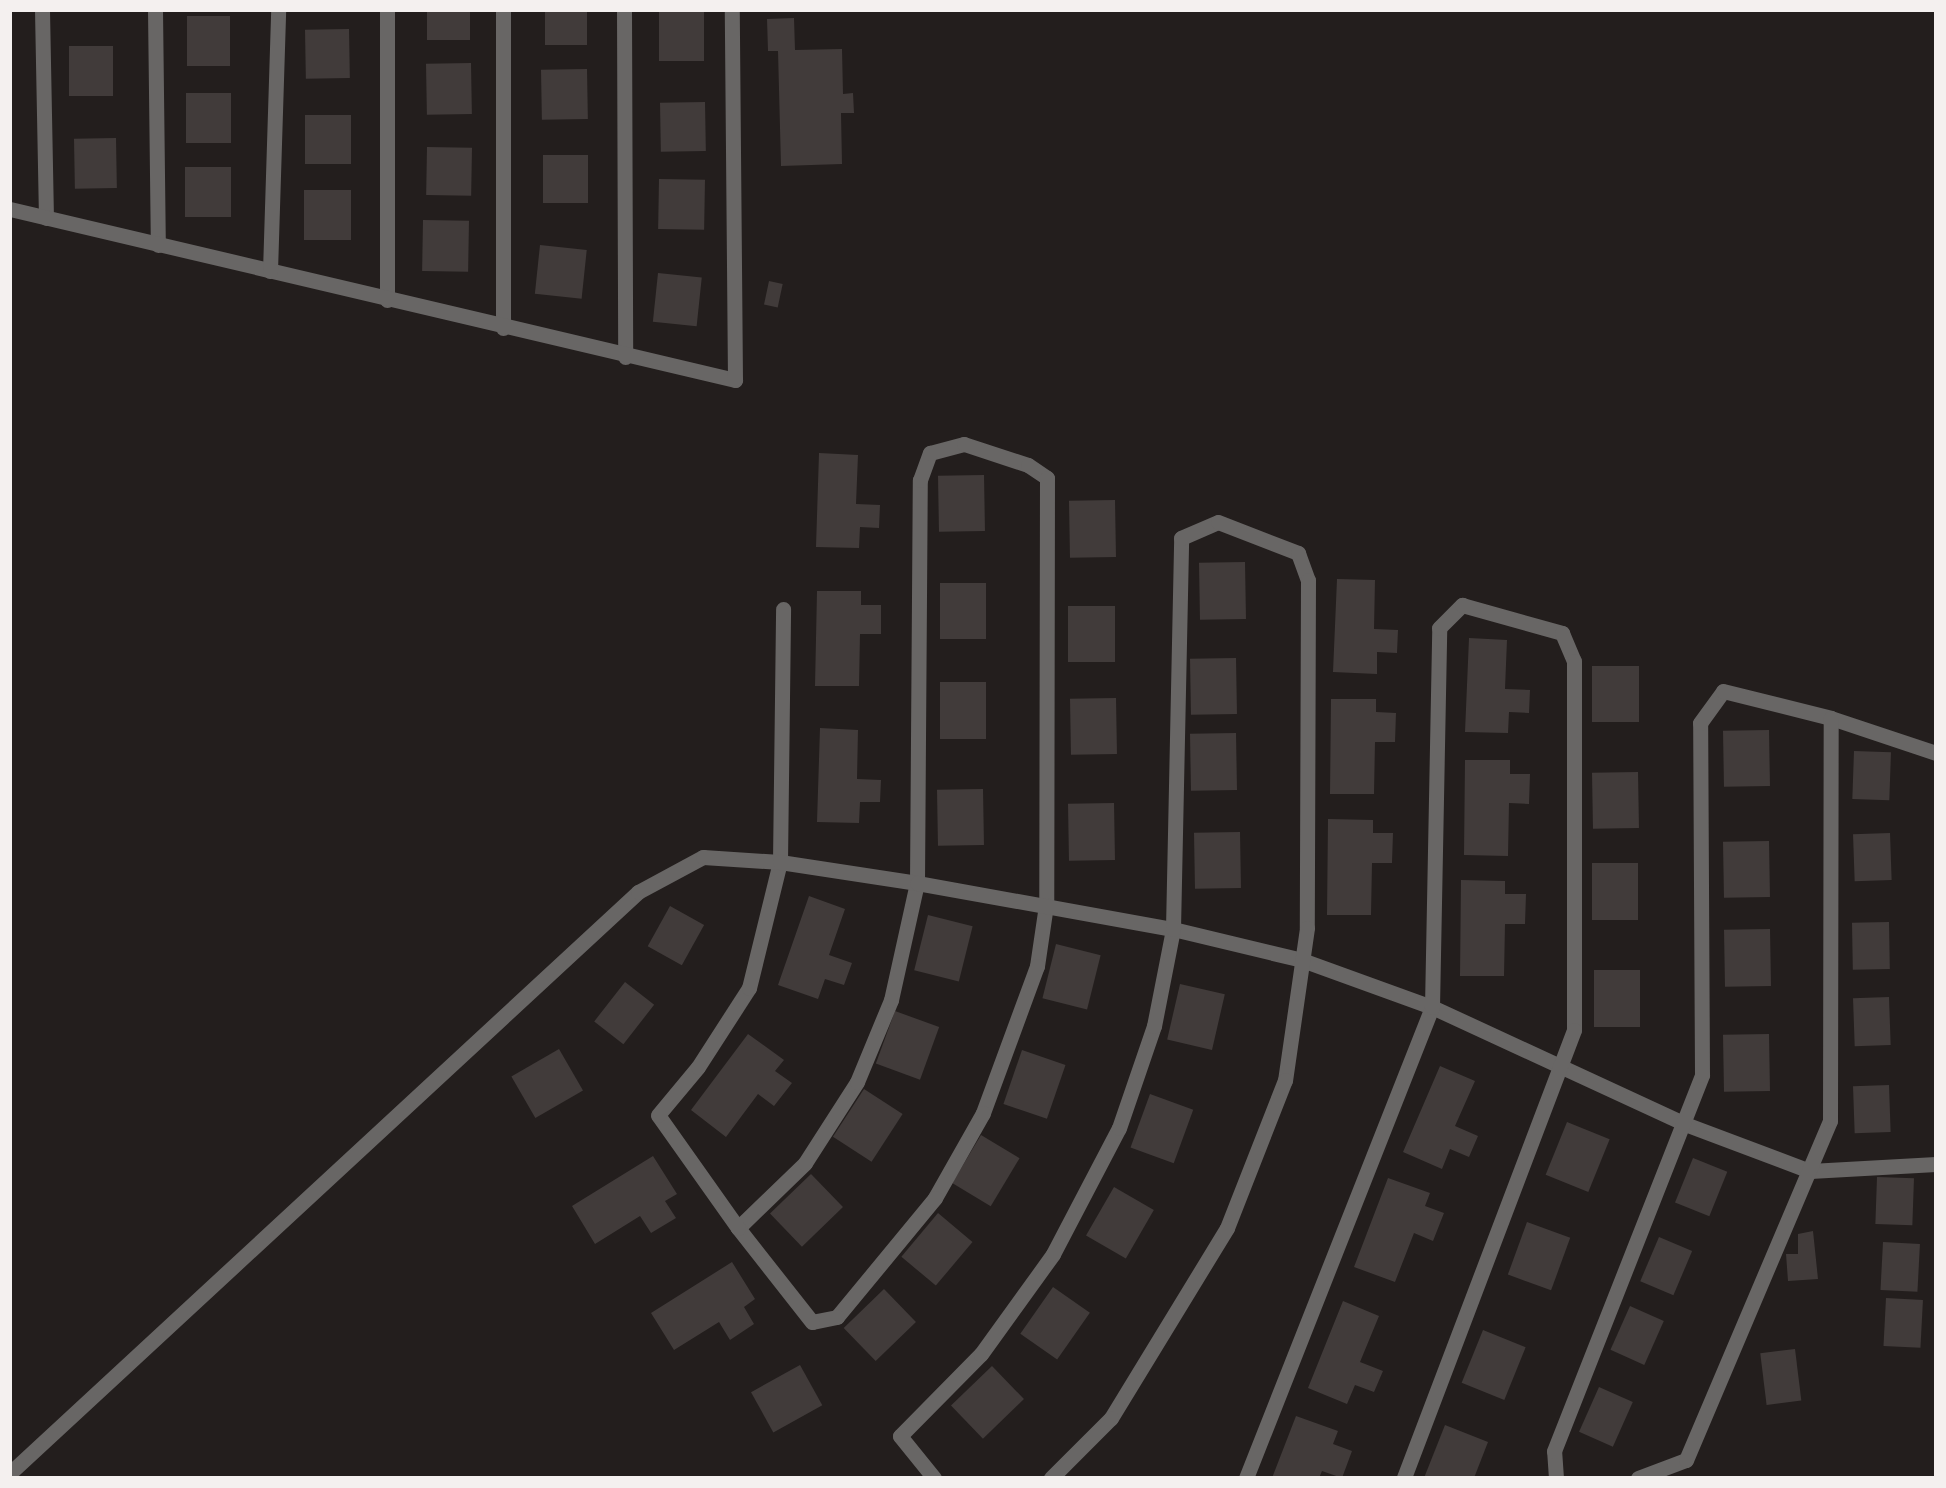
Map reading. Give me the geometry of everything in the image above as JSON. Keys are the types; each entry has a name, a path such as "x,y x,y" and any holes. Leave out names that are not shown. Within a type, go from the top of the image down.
{"street":[{"path":"42,10 46,218"},
{"path":"155,10 158,245"},
{"path":"270,271 278,10"},
{"path":"387,10 387,300"},
{"path":"503,10 503,328"},
{"path":"624,10 626,357"},
{"path":"10,209 503,328 735,380 732,10"},
{"path":"738,1228 805,1163 857,1082 891,1000 917,883 920,480 930,453 964,444 1028,465 1047,478 1046,905 1037,966 983,1113 935,1198 837,1317 812,1322 738,1228 658,1115 698,1067 749,988 780,862 783,609"},
{"path":"934,1478 900,1436 981,1354 1053,1254 1119,1128 1154,1026 1173,929 1181,538 1218,522 1298,553 1308,580 1302,960 1285,1080 1227,1228 1111,1418 1051,1478"},
{"path":"1246,1478 1432,1007 1439,628 1462,605 1562,633 1574,661 1574,1030 1404,1478"},
{"path":"1556,1478 1554,1451 1685,1124 1702,1075 1700,723 1723,691 1831,718 1935,753"},
{"path":"1638,1478 1686,1460 1830,1121 1831,718"},
{"path":"10,1473 638,891 703,857 780,862 1046,905 1173,929 1302,960 1432,1007 1561,1064 1685,1124 1810,1171 1935,1164"}],"building":[{"path":"427,10 470,10 470,40 427,40"},
{"path":"545,10 587,10 587,45 545,45"},
{"path":"659,11 704,11 704,61 659,61"},
{"path":"187,16 230,16 230,66 187,66"},
{"path":"794,18 795,50 842,49 843,94 853,93 854,113 841,113 842,164 781,166 778,51 768,51 767,19"},
{"path":"349,29 350,78 306,79 305,30"},
{"path":"69,46 113,46 113,96 69,96"},
{"path":"471,63 472,114 427,115 426,64"},
{"path":"587,69 588,119 542,120 541,70"},
{"path":"186,93 231,93 231,143 186,143"},
{"path":"705,102 706,151 661,152 660,103"},
{"path":"305,115 351,115 351,164 305,164"},
{"path":"116,138 117,188 75,189 74,139"},
{"path":"427,147 472,148 471,196 426,195"},
{"path":"543,155 588,155 588,203 543,203"},
{"path":"185,167 231,167 231,217 185,217"},
{"path":"659,179 705,180 704,230 658,229"},
{"path":"304,190 351,190 351,240 304,240"},
{"path":"423,220 469,221 468,272 422,271"},
{"path":"540,245 587,250 582,299 535,294"},
{"path":"658,273 702,278 697,326 653,322"},
{"path":"769,281 783,284 778,307 764,304"},
{"path":"819,453 858,455 856,504 880,505 879,528 860,527 859,548 816,547"},
{"path":"984,475 985,531 939,532 938,476"},
{"path":"1115,500 1116,557 1070,558 1069,501"},
{"path":"1245,562 1246,619 1200,620 1199,563"},
{"path":"1337,579 1375,580 1374,629 1398,630 1397,653 1377,652 1377,674 1333,672"},
{"path":"940,583 986,583 986,639 940,639"},
{"path":"817,591 861,591 861,605 881,605 881,634 860,634 859,686 815,686"},
{"path":"1068,606 1115,606 1115,662 1068,662"},
{"path":"1469,638 1507,640 1505,689 1530,690 1529,713 1509,712 1508,733 1465,732"},
{"path":"1236,658 1237,714 1191,715 1190,659"},
{"path":"1592,666 1639,666 1639,722 1592,722"},
{"path":"940,682 986,682 986,739 940,739"},
{"path":"1116,698 1117,754 1071,755 1070,699"},
{"path":"1331,699 1376,699 1376,712 1396,713 1395,742 1375,742 1374,794 1330,794"},
{"path":"820,728 858,730 857,779 881,780 880,802 860,802 859,823 817,822"},
{"path":"1769,730 1770,786 1724,787 1723,731"},
{"path":"1236,733 1237,790 1191,791 1190,734"},
{"path":"1854,751 1891,752 1889,800 1852,799"},
{"path":"1465,760 1510,760 1510,774 1530,774 1529,804 1509,803 1508,856 1464,855"},
{"path":"1638,772 1639,828 1593,829 1592,773"},
{"path":"983,789 984,845 938,846 937,790"},
{"path":"1114,803 1115,860 1069,861 1068,804"},
{"path":"1328,819 1373,820 1373,833 1393,833 1392,863 1372,863 1371,915 1327,915"},
{"path":"1240,832 1241,888 1195,889 1194,833"},
{"path":"1890,833 1892,880 1855,881 1853,834"},
{"path":"1769,841 1770,897 1724,898 1723,842"},
{"path":"1592,863 1638,863 1638,920 1592,920"},
{"path":"1461,880 1505,881 1505,894 1526,894 1525,924 1505,924 1504,976 1460,976"},
{"path":"809,896 845,909 829,955 852,963 844,985 825,979 818,999 778,985"},
{"path":"670,906 704,925 682,965 648,946"},
{"path":"928,915 973,926 959,981 914,970"},
{"path":"1889,922 1890,969 1853,970 1852,923"},
{"path":"1770,929 1771,986 1725,987 1724,930"},
{"path":"1056,944 1101,955 1087,1009 1042,998"},
{"path":"1594,970 1640,970 1640,1027 1594,1027"},
{"path":"625,982 654,1005 623,1044 594,1021"},
{"path":"1180,984 1225,994 1212,1050 1167,1040"},
{"path":"1889,997 1891,1045 1855,1046 1853,998"},
{"path":"895,1011 939,1027 920,1080 876,1064"},
{"path":"748,1034 784,1060 775,1071 792,1083 774,1106 758,1094 726,1137 691,1110"},
{"path":"1769,1034 1770,1091 1724,1092 1723,1035"},
{"path":"559,1049 583,1091 535,1118 511,1076"},
{"path":"1022,1050 1065,1065 1047,1119 1003,1104"},
{"path":"1440,1066 1475,1081 1455,1126 1478,1136 1469,1157 1450,1149 1442,1169 1403,1152"},
{"path":"1889,1085 1891,1132 1855,1133 1853,1086"},
{"path":"864,1089 903,1114 872,1162 833,1137"},
{"path":"1150,1094 1193,1110 1174,1163 1131,1148"},
{"path":"1567,1122 1610,1139 1588,1192 1546,1175"},
{"path":"981,1135 1020,1158 991,1206 952,1183"},
{"path":"653,1156 677,1194 665,1201 676,1218 651,1233 640,1216 595,1244 572,1206"},
{"path":"1693,1158 1727,1172 1709,1216 1675,1203"},
{"path":"811,1174 843,1207 802,1247 770,1214"},
{"path":"1877,1177 1914,1178 1912,1225 1875,1224"},
{"path":"1388,1178 1430,1193 1425,1206 1444,1213 1433,1241 1414,1233 1395,1282 1354,1267"},
{"path":"1114,1187 1154,1210 1126,1258 1086,1235"},
{"path":"938,1213 972,1242 936,1286 901,1257"},
{"path":"1527,1222 1570,1238 1551,1290 1508,1275"},
{"path":"1813,1231 1818,1279 1788,1281 1786,1254 1798,1254 1798,1234"},
{"path":"1659,1237 1692,1251 1673,1295 1640,1281"},
{"path":"1883,1242 1920,1244 1917,1292 1880,1290"},
{"path":"732,1262 755,1299 744,1307 754,1324 730,1340 719,1322 674,1350 651,1313"},
{"path":"1053,1287 1090,1313 1057,1360 1020,1334"},
{"path":"884,1289 916,1322 876,1361 844,1328"},
{"path":"1886,1298 1923,1300 1920,1348 1883,1346"},
{"path":"1343,1301 1379,1316 1360,1362 1383,1371 1374,1392 1355,1385 1347,1404 1308,1388"},
{"path":"1630,1306 1664,1321 1644,1365 1610,1350"},
{"path":"1483,1330 1526,1347 1504,1400 1462,1383"},
{"path":"1795,1349 1801,1401 1767,1405 1760,1353"},
{"path":"800,1365 822,1405 773,1432 751,1392"},
{"path":"992,1366 1024,1399 983,1439 951,1406"},
{"path":"1599,1387 1633,1402 1613,1447 1579,1432"},
{"path":"1296,1416 1338,1431 1333,1444 1352,1451 1342,1478 1322,1471 1319,1478 1272,1478"},
{"path":"1445,1425 1488,1442 1474,1478 1424,1478"}]}
